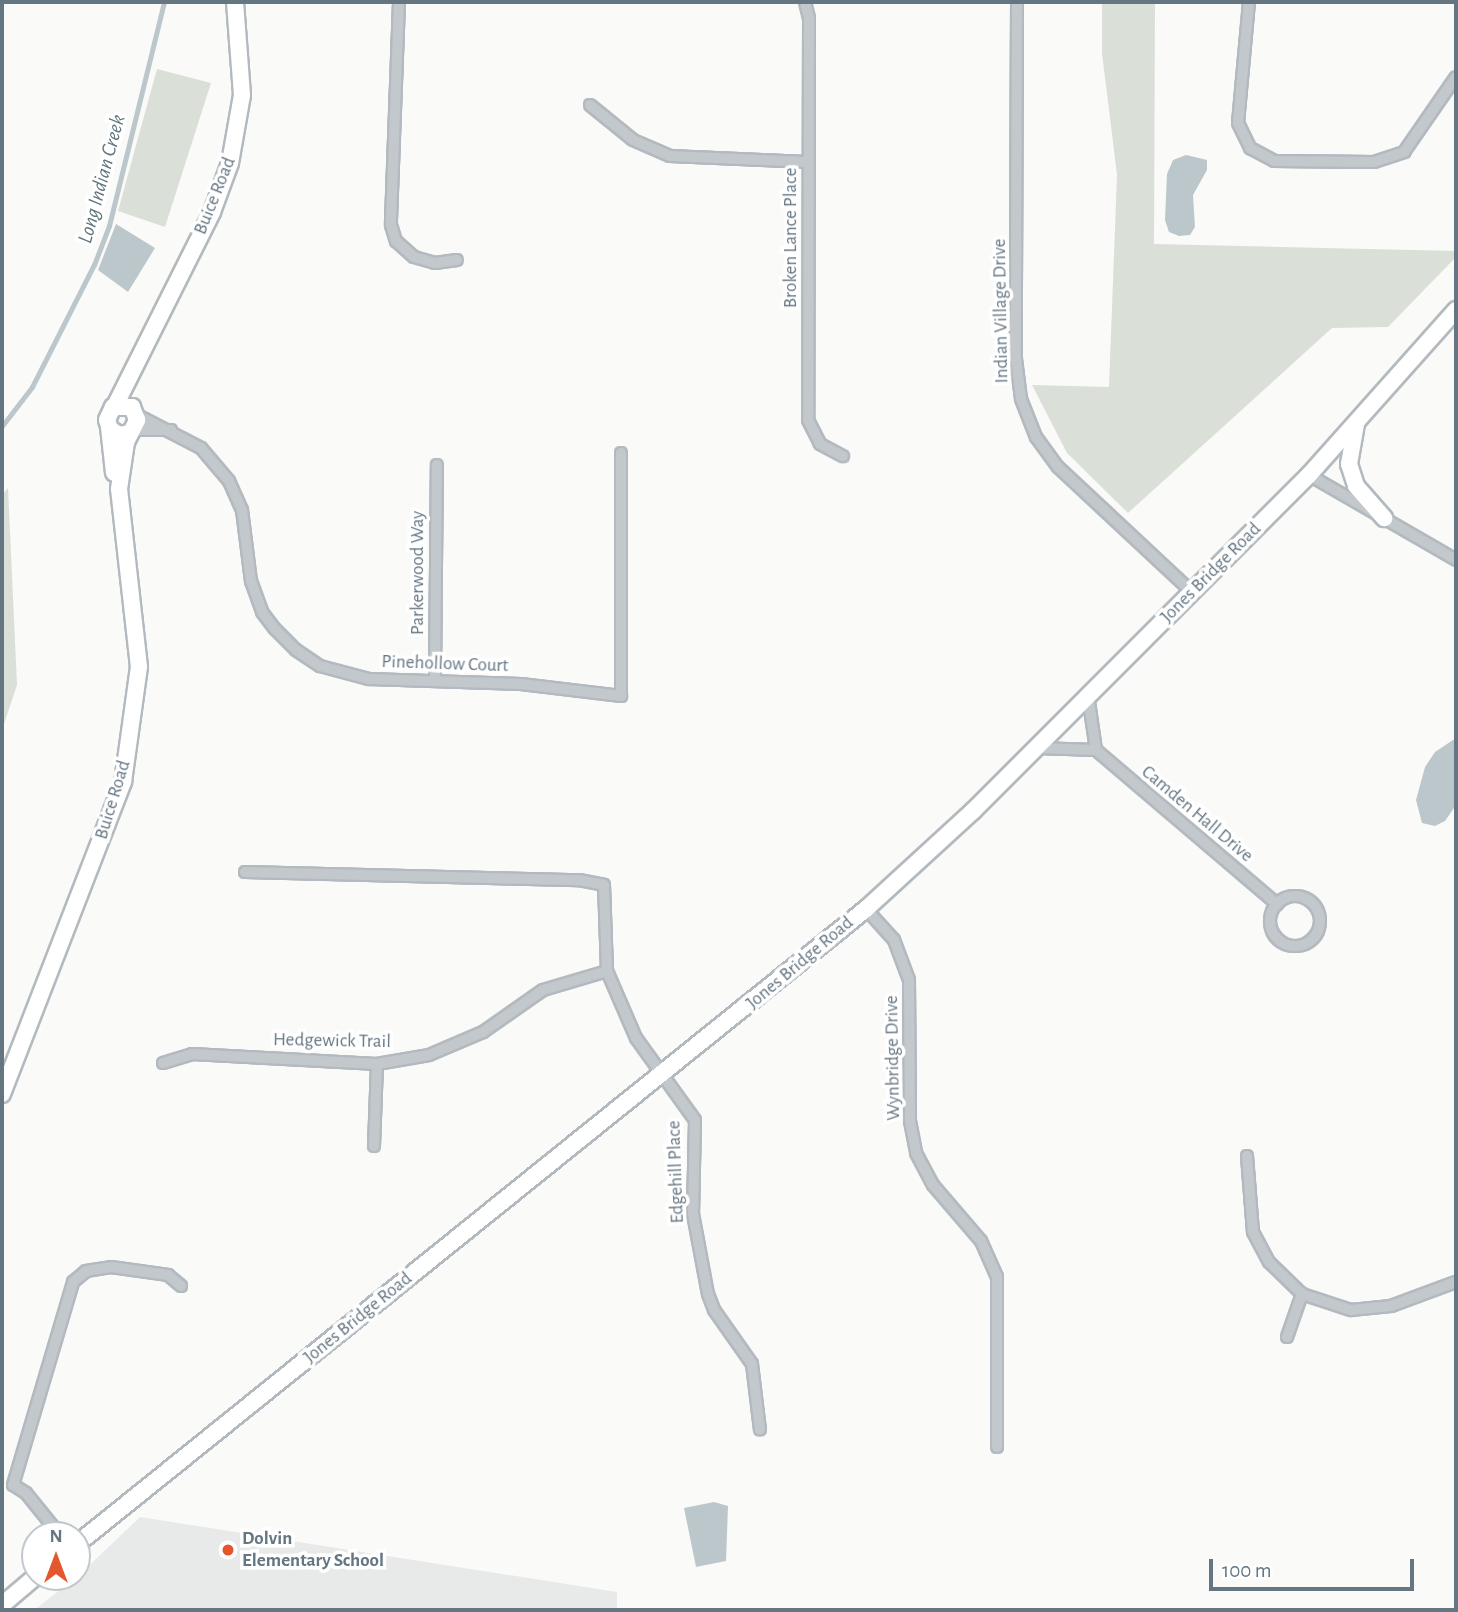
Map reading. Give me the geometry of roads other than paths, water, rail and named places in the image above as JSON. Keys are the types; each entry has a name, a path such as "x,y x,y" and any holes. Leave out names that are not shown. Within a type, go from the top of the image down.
{"main road":[{"name":"Buice Road","path":"2,1094 123,782 139,667 119,489 107,415 133,377 230,163 242,95 235,2"},
{"name":"Jones Bridge Road","path":"91,1533 866,909 1037,748 1309,475 1456,310"},
{"name":"Buice Road","path":"119,489 134,422 133,377"},
{"path":"109,427 119,435 134,422 127,405 115,406"},
{"path":"1356,424 1349,464 1356,486 1384,518"},
{"path":"2,1605 21,1589"}],"street":[{"path":"399,2 391,225 396,241 414,257 435,263 457,260"},
{"name":"Broken Lance Place","path":"805,2 809,18 808,420 820,444 844,456"},
{"name":"Indian Village Drive","path":"1017,2 1016,359 1021,399 1036,437 1058,467 1192,592"},
{"path":"1249,2 1238,123 1251,148 1261,156 1295,164 1388,158 1414,141 1456,77"},
{"path":"590,105 633,140 670,156 808,162"},
{"name":"Pinehollow Court","path":"134,422 171,430 201,448 229,481 242,510 251,581 262,612 296,650 347,676 621,696 621,453"},
{"name":"Parkerwood Way","path":"435,681 437,465"},
{"path":"1309,475 1456,561"},
{"path":"1037,748 1096,750 1088,695"},
{"name":"Camden Hall Drive","path":"1096,750 1277,904"},
{"path":"246,872 579,880 604,885 607,971"},
{"path":"1292,896 1308,899 1319,913 1315,936 1294,945 1279,939 1271,918 1277,904 1292,896"},
{"name":"Wynbridge Drive","path":"866,909 894,940 909,980 910,1121 916,1153 933,1185 981,1241 997,1278 997,1447"},
{"name":"Hedgewick Trail","path":"163,1063 192,1054 377,1063 449,1050 542,990 607,971"},
{"name":"Edgehill Place","path":"607,971 636,1038 695,1120 693,1214 708,1294 714,1310 752,1364 760,1430"},
{"path":"374,1146 377,1063"},
{"path":"1247,1156 1253,1232 1269,1262 1302,1294 1351,1310 1391,1306 1456,1282"},
{"path":"49,1521 26,1493 13,1485 73,1282 86,1271 111,1267 168,1275 181,1286"},
{"path":"1287,1336 1302,1294"}],"waterway":[{"name":"Long Indian Creek","path":"2,426 32,387 94,265 109,226 164,2"}],"place":[{"name":"Dolvin Elementary School","path":"228,1550"}]}
